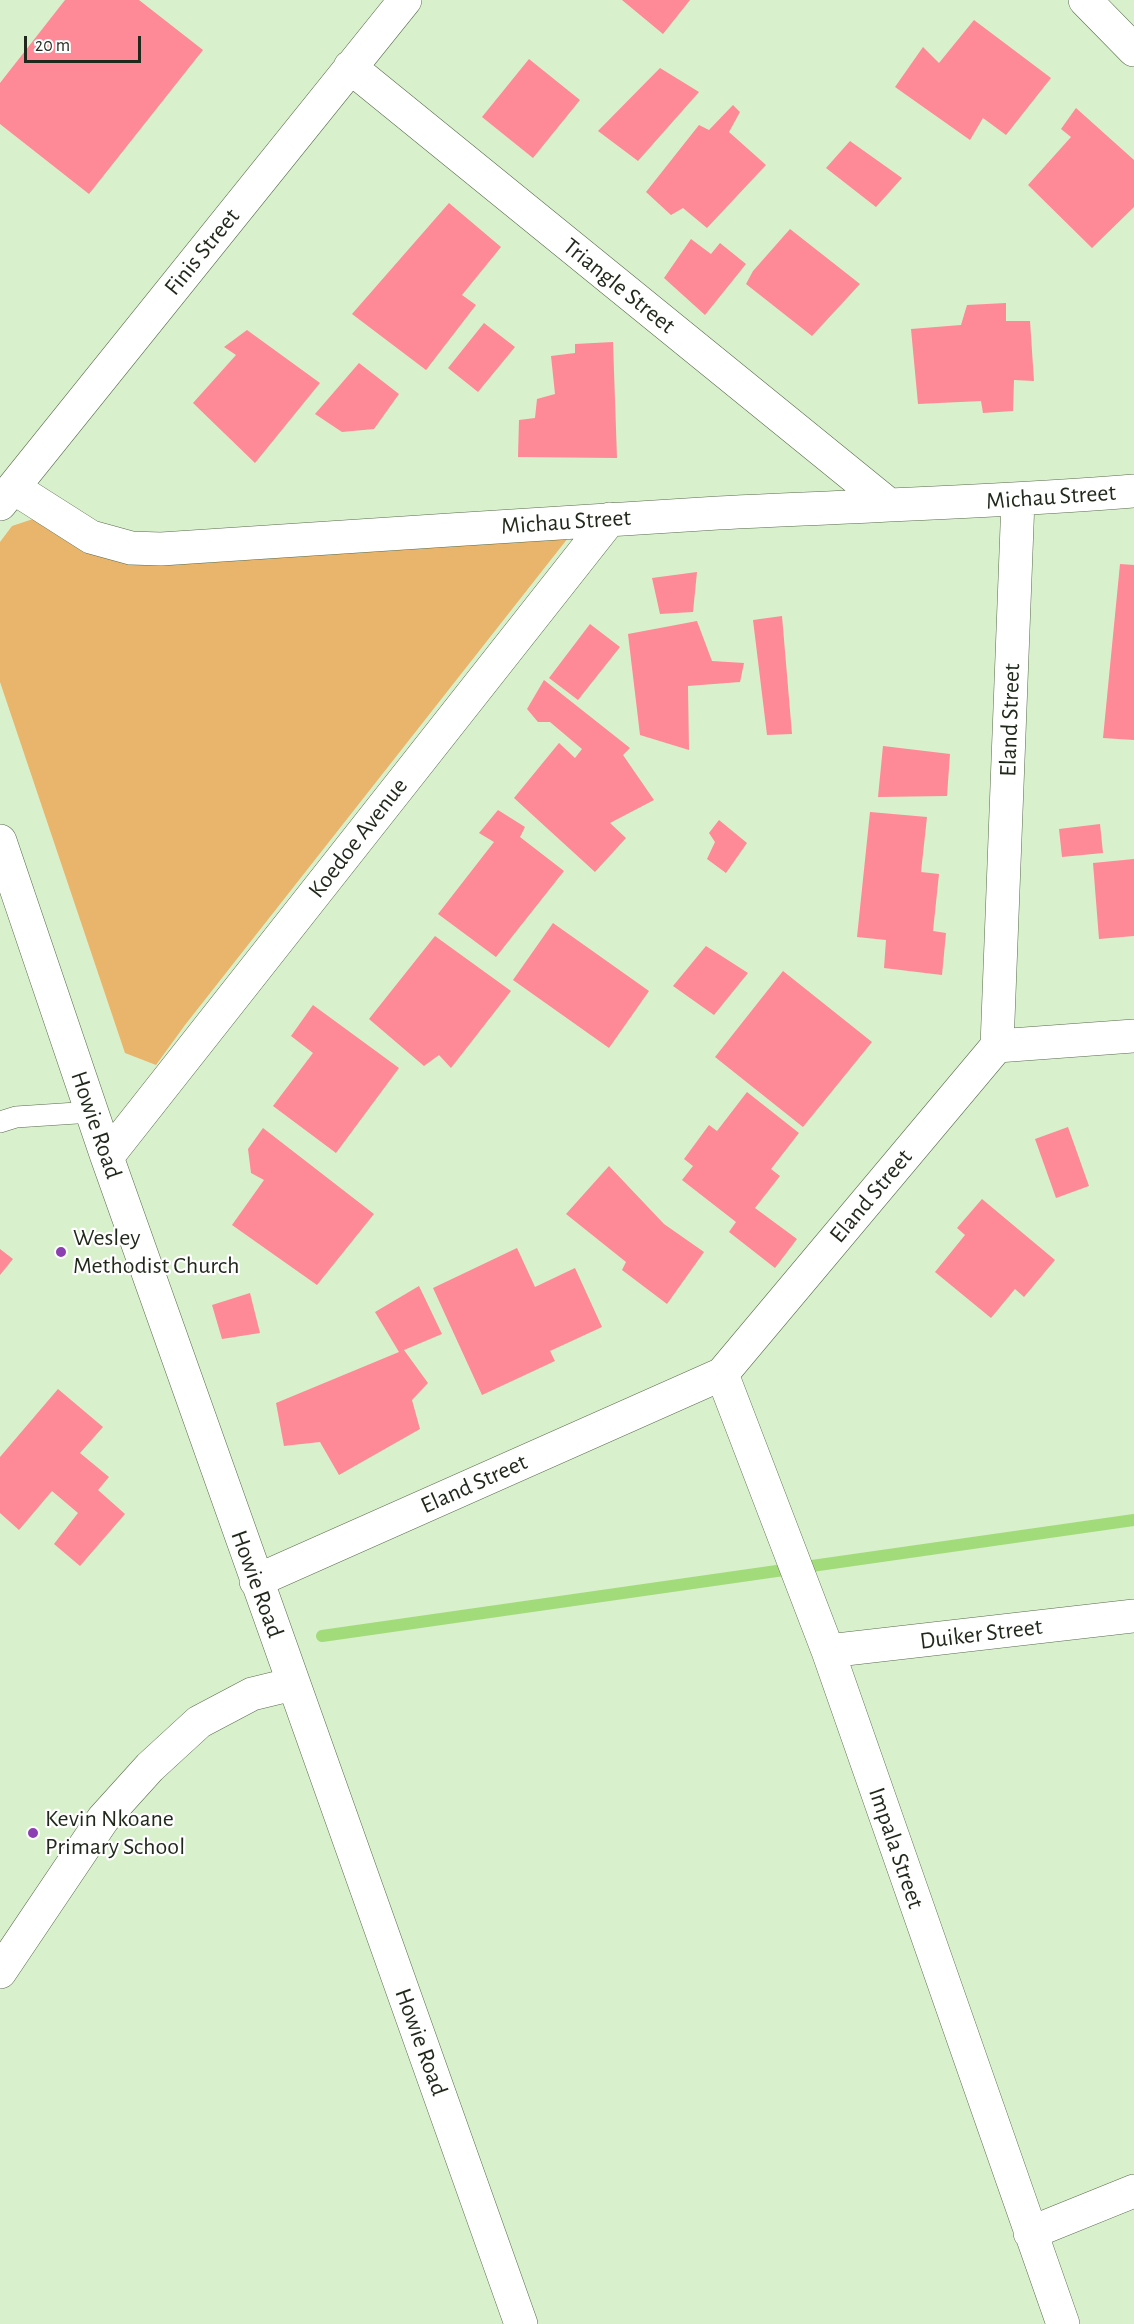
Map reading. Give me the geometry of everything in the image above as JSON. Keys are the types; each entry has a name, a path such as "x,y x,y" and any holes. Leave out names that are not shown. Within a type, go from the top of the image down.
{"street":[{"name":"Finis Street","path":"7,496 405,0"},
{"path":"1085,0 1134,50"},
{"name":"Triangle Street","path":"350,67 888,504"},
{"name":"Michau Street","path":"7,496 91,537 131,548 161,549 610,519 888,504 1018,500 1134,491"},
{"name":"Eland Street","path":"256,1581 722,1374 997,1046 1018,500"},
{"name":"Koedoe Avenue","path":"107,1157 610,519"},
{"name":"Howie Road","path":"0,841 107,1157 521,2324"},
{"path":"997,1046 1134,1036"},
{"name":"Impala Street","path":"722,1374 828,1651 1063,2324"},
{"name":"Duiker Street","path":"828,1651 1134,1616"},
{"path":"0,1972 103,1819 150,1767 199,1722 252,1694 293,1684"},
{"path":"1030,2233 1134,2191"}],"lane":[{"path":"0,1122 16,1117 92,1112"}],"shaded area":[{"path":"39,517 76,543 568,538 156,1065 125,1053 0,682 0,542 12,526"}],"building":[{"path":"65,0 139,0 203,50 89,194 0,124 0,83"},
{"path":"622,0 690,0 663,34"},
{"path":"974,20 1051,78 1006,135 983,118 970,140 895,87 923,47 939,63"},
{"path":"529,59 580,100 533,158 482,117"},
{"path":"660,68 699,92 638,161 598,131"},
{"path":"733,105 740,112 729,132 766,165 707,228 683,208 671,215 646,192 699,125 709,130"},
{"path":"1076,108 1134,160 1134,207 1092,248 1028,185 1071,137 1061,129"},
{"path":"850,141 902,178 876,207 826,168"},
{"path":"449,203 501,247 462,295 476,305 426,370 352,314"},
{"path":"790,229 860,284 812,336 746,284 753,271"},
{"path":"691,239 711,254 720,243 746,264 705,315 664,278"},
{"path":"1006,303 1006,321 1030,321 1034,381 1014,380 1013,411 983,413 981,401 918,404 911,329 961,325 967,305"},
{"path":"484,323 515,347 478,392 448,368"},
{"path":"247,330 320,383 255,463 193,403 236,355 224,347"},
{"path":"613,342 617,458 518,457 519,420 535,418 537,399 555,394 551,356 575,353 575,344"},
{"path":"359,363 399,394 374,429 342,432 315,414"},
{"path":"1120,564 1134,565 1134,740 1103,738"},
{"path":"697,572 693,612 660,614 652,578"},
{"path":"782,616 792,734 767,735 753,620"},
{"path":"697,621 712,661 744,663 740,682 688,686 689,750 640,735 628,634"},
{"path":"590,624 620,647 578,700 549,678"},
{"path":"544,680 630,748 623,755 654,800 610,823 626,838 595,872 514,798 559,743 575,758 582,749 550,722 538,722 527,709"},
{"path":"883,746 950,754 947,796 878,797"},
{"path":"498,810 525,827 520,837 564,871 496,957 438,914 494,842 479,833"},
{"path":"870,812 927,817 921,872 939,874 933,931 946,933 942,975 884,968 886,940 857,937"},
{"path":"719,820 747,843 726,873 707,859 715,842 709,833"},
{"path":"1100,824 1103,853 1062,857 1059,829"},
{"path":"1134,859 1134,936 1099,939 1093,863"},
{"path":"553,923 649,991 609,1048 513,980"},
{"path":"435,936 511,991 451,1068 439,1055 424,1066 369,1019"},
{"path":"706,946 748,973 714,1015 673,986"},
{"path":"783,971 872,1042 803,1127 715,1057"},
{"path":"313,1005 399,1068 336,1153 273,1106 313,1053 291,1036"},
{"path":"747,1092 799,1133 771,1169 780,1176 755,1208 797,1239 775,1268 729,1232 736,1222 682,1180 693,1166 684,1159 709,1125 717,1131"},
{"path":"1068,1127 1089,1186 1056,1198 1035,1139"},
{"path":"263,1128 374,1214 317,1285 232,1225 264,1180 251,1173 248,1149"},
{"path":"609,1166 664,1224 704,1252 667,1304 622,1270 626,1262 566,1214"},
{"path":"982,1199 1055,1260 1024,1297 1015,1289 991,1318 935,1272 965,1235 957,1228"},
{"path":"517,1248 535,1287 575,1268 602,1327 550,1351 555,1361 482,1395 433,1288"},
{"path":"0,1249 13,1259 0,1275"},
{"path":"419,1286 442,1334 404,1350 428,1383 412,1400 420,1429 339,1475 320,1442 284,1446 276,1403 399,1352 375,1312"},
{"path":"250,1293 260,1333 222,1339 212,1305"},
{"path":"58,1389 103,1427 80,1453 109,1477 98,1490 125,1514 80,1566 54,1544 78,1513 52,1491 19,1530 0,1513 0,1457"}],"waterway":[{"path":"322,1636 1134,1520"}],"place":[{"name":"Wesley Methodist Church","path":"61,1252"},
{"name":"Kevin Nkoane Primary School","path":"33,1833"}]}
